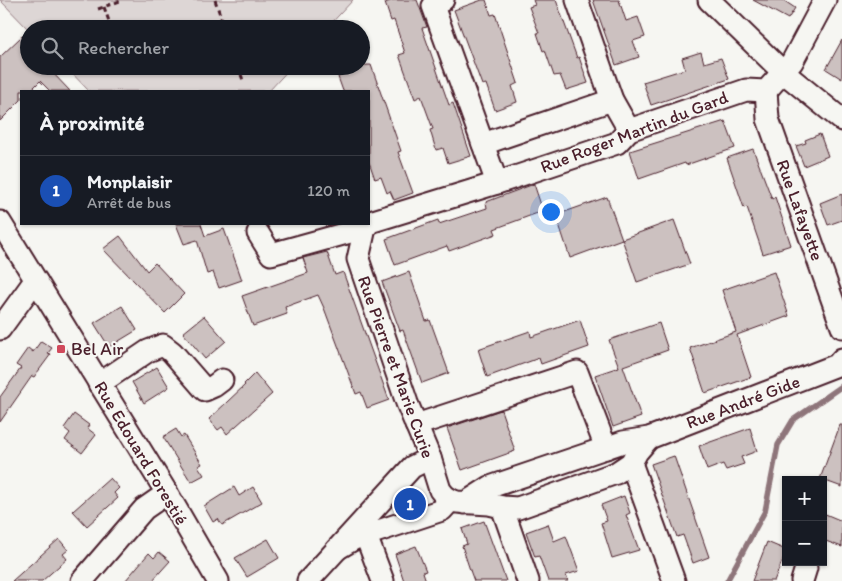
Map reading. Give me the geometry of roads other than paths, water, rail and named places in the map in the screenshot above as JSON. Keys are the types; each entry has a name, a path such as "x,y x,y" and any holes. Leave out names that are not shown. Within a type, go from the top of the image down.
{"street":[{"path":"443,0 433,6 497,183"},
{"path":"577,0 612,100 629,130"},
{"path":"709,0 783,72 842,120"},
{"path":"766,91 792,62 826,0"},
{"name":"Rue Roger Martin du Gard","path":"370,222 617,143 629,130 746,90 766,91"},
{"name":"Rue Lafayette","path":"766,91 768,119 842,327"},
{"path":"483,144 612,100"},
{"name":"Rue Edouard Forestié","path":"0,222 98,384 167,493 218,581"},
{"name":"Rue Roger Martin du Gard","path":"258,233 271,254 362,225"},
{"name":"Rue Pierre et Marie Curie","path":"367,225 358,259 440,490 445,496 458,501"},
{"path":"0,329 30,286 37,282"},
{"path":"98,384 148,351 163,345 172,352 205,390 222,380"},
{"name":"Rue André Gide","path":"337,549 354,539 442,510 490,487 623,442 649,438 839,362"},
{"path":"416,426 577,372 606,448"},
{"path":"458,501 518,508 616,473 631,462 649,438"},
{"path":"308,581 412,467 430,458"},
{"path":"631,462 674,581"},
{"path":"82,581 144,509 167,493"},
{"path":"502,507 528,581"},
{"path":"366,536 383,581"}],"waterway":[{"path":"727,581 765,511 778,445 793,420 842,386"}],"place":[{"name":"Bel Air","path":"61,349"},
{"name":"Monplaisir","path":"410,504"}]}
